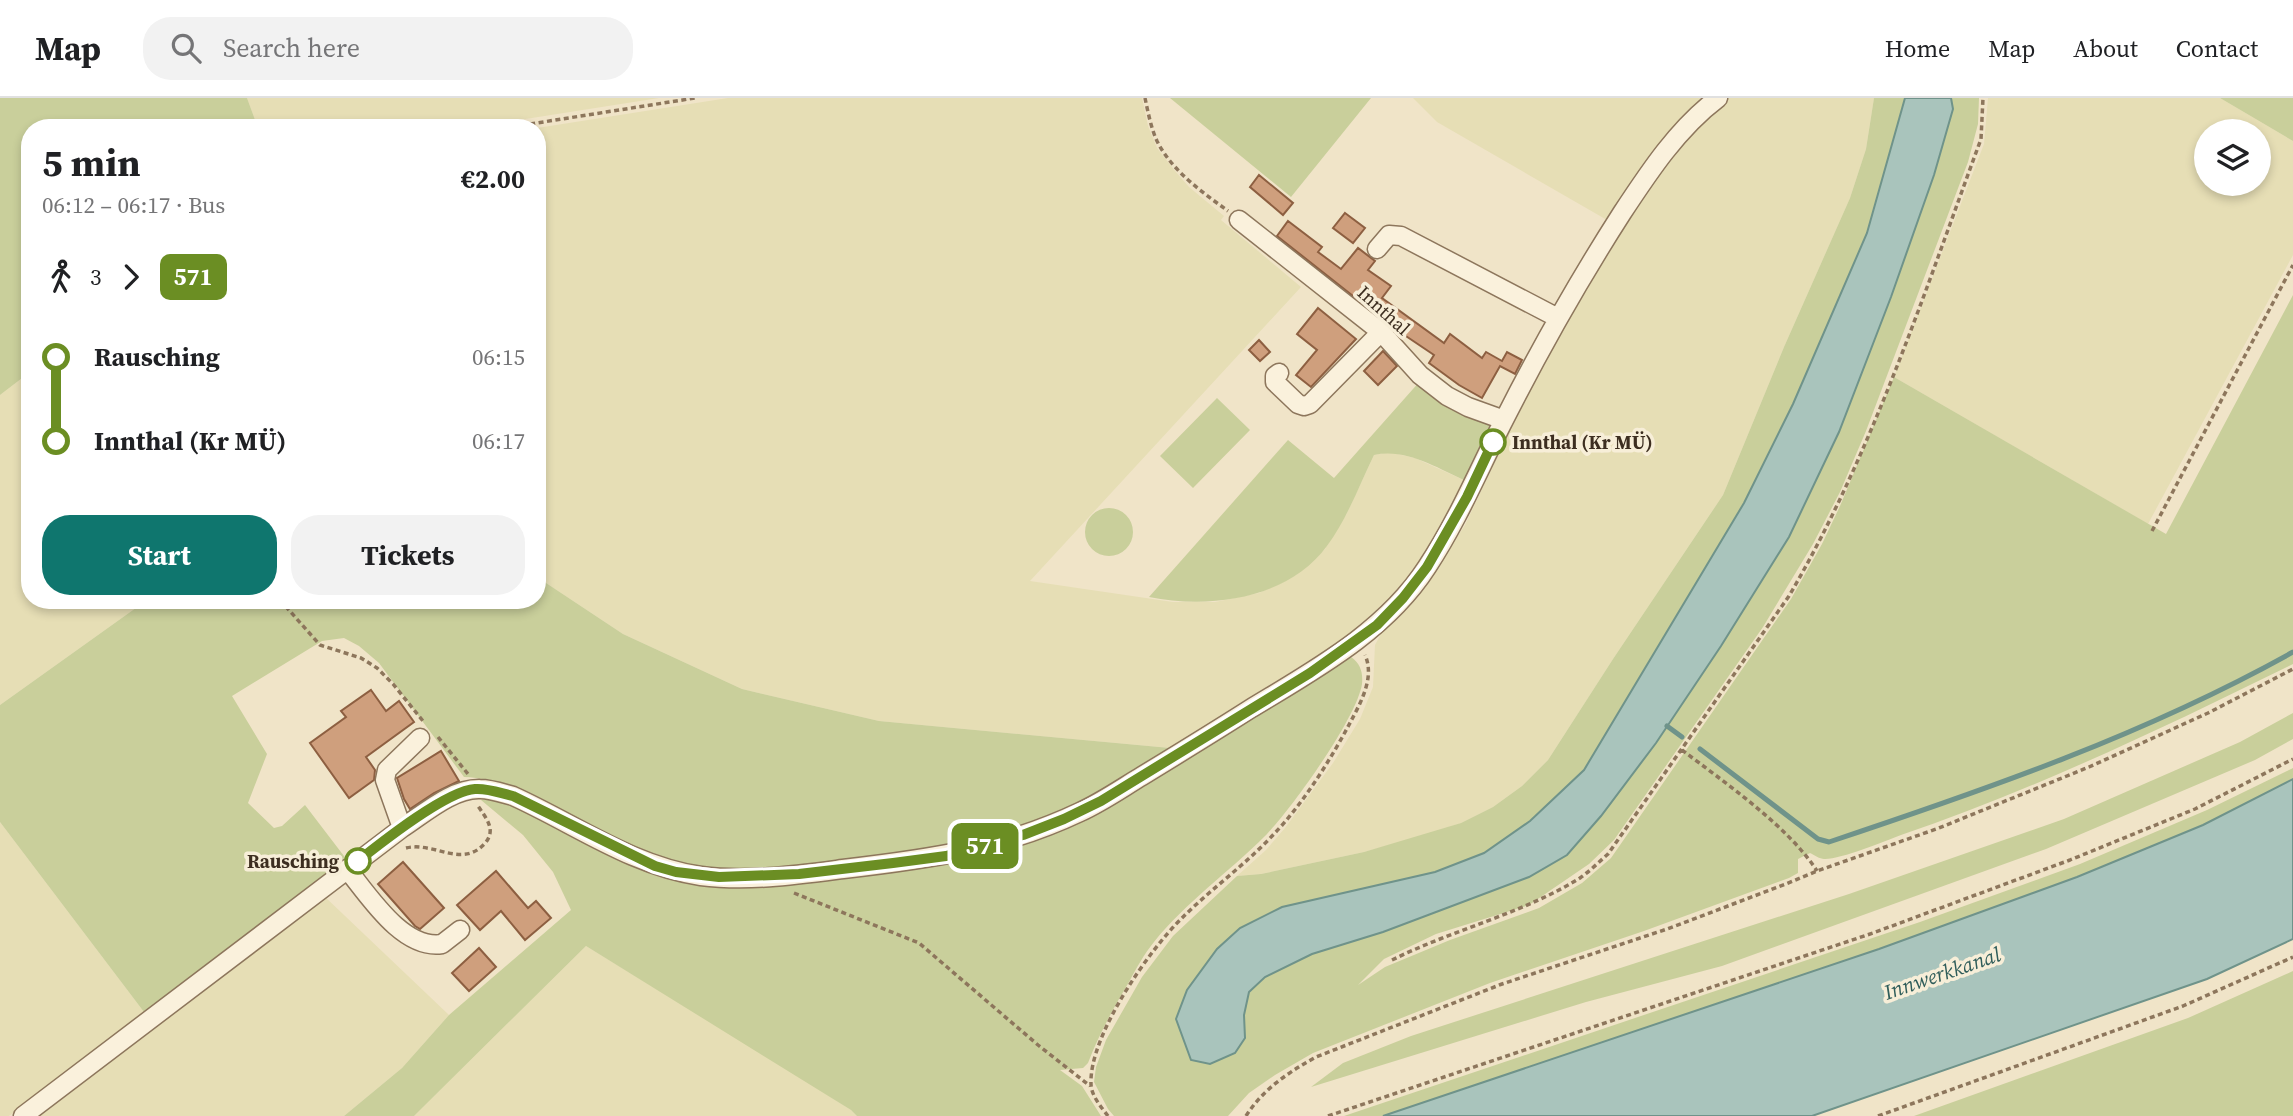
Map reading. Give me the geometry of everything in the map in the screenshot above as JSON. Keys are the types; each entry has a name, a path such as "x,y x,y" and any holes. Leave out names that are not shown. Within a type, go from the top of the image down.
{"street":[{"path":"23,1116 402,828 456,794 471,789 488,789 513,796 655,866 703,876 737,878 799,874 946,856 1023,835 1084,810 1310,673 1358,639 1391,611 1427,567 1467,497 1504,420 1587,268 1668,147 1717,98"},
{"name":"Innthal","path":"1239,220 1381,332 1420,375 1447,396 1504,420"},
{"path":"1377,248 1389,235 1401,236 1558,318"},
{"path":"1279,373 1275,376 1275,382 1298,404 1310,404 1381,332"},
{"path":"402,828 385,780 387,770 427,732"},
{"path":"347,869 392,924 409,936 422,943 435,945 450,940 460,930"}],"path":[{"path":"546,122 695,98"},
{"path":"1145,98 1158,142 1174,164 1195,186 1239,220"},
{"path":"1392,960 1425,943 1542,898 1581,877 1608,854 1788,596 1814,553 1839,502 1885,394 1981,139 1983,98"},
{"path":"2152,531 2293,265"},
{"path":"288,609 320,645 361,658 377,668 427,732 460,762 471,779 471,789 490,824 488,838 479,848 458,856 421,846 397,851"},
{"path":"1090,1086 1092,1064 1103,1034 1143,965 1181,919 1274,835 1306,794 1345,733 1363,699 1368,681 1368,661 1358,639"},
{"path":"1246,1116 1269,1088 1315,1057 1490,988 1667,929 1816,871 1939,828 2089,767 2208,713 2293,669"},
{"path":"1682,750 1777,826 1809,858 1816,871"},
{"path":"1328,1116 1873,933 2058,865 2195,808 2293,759"},
{"path":"793,892 919,943 1090,1086 1108,1116"},
{"path":"1878,1116 2183,1006 2293,957"}],"shaded area":[{"path":"247,98 659,98 525,119 255,119"},
{"path":"728,98 1142,98 1148,126 1157,148 1175,171 1189,187 1224,216 1221,220 1301,287 1030,581 1173,602 1215,602 1259,593 1296,575 1325,549 1346,515 1374,455 1389,452 1415,458 1466,481 1419,564 1385,605 1353,633 1170,748 879,721 742,689 623,634 546,583 546,127"},
{"path":"1413,98 1701,98 1667,133 1607,220 1437,122"},
{"path":"1727,98 1874,98 1866,149 1850,198 1784,347 1723,495 1548,760 1522,786 1493,807 1461,823 1423,836 1364,852 1261,874 1237,876 1266,850 1285,828 1333,763 1360,719 1373,687 1375,645 1383,630 1405,609 1434,572 1465,525 1553,339 1603,254 1663,167 1703,119"},
{"path":"1988,98 2220,98 2256,119 2194,119 2194,196 2271,196 2271,128 2293,141 2293,255 2148,524 1894,377 1984,144"},
{"path":"21,379 21,609 134,609 0,705 0,395"},
{"path":"0,822 144,1012 9,1116 0,1116"},
{"path":"323,895 449,1015 402,1068 344,1116 37,1116"},
{"path":"586,946 781,1065 857,1116 414,1116"}],"green space":[{"path":"0,98 247,98 255,119 21,119 21,379 0,395"},
{"path":"1170,98 1371,98 1291,197"},
{"path":"1874,98 1905,98 1867,233 1793,404 1744,503 1584,770 1530,821 1484,853 1435,872 1282,907 1176,1019 1191,1060 1245,1038 1244,1015 1249,992 1265,977 1312,954 1383,932 1529,877 1567,854 1601,816 1656,743 1789,537 1839,432 1891,297 1934,175 1953,109 1951,98 1979,98 1978,124 1968,162 1866,431 1840,492 1813,544 1763,627 1614,840 1589,864 1529,905 1436,934 1384,959 1358,985 1385,967 1539,908 1582,883 1611,858 1791,599 1840,506 1894,377 2166,534 2293,295 2293,664 2148,734 2001,798 1840,857 1822,859 1810,853 1798,859 1798,873 1789,878 1490,983 1313,1053 1249,1093 1228,1116 1114,1116 1094,1082 1096,1067 1106,1040 1142,977 1173,936 1237,876 1261,874 1364,852 1461,823 1493,807 1522,786 1548,760 1723,495 1784,347 1850,198 1866,149"},
{"path":"2220,98 2293,98 2293,141 2271,128 2271,119 2256,119"},
{"path":"1421,380 1491,424 1466,481 1410,457 1398,454 1374,455 1334,536 1310,564 1291,578 1269,589 1221,600 1196,602 1149,597 1288,440 1334,478"},
{"path":"1217,398 1250,430 1193,488 1160,456"},
{"path":"1109,508 1126,515 1133,532 1126,549 1109,556 1092,549 1085,532 1092,515"},
{"path":"546,583 623,634 742,689 879,721 1170,748 1074,805 1044,818 980,838 915,852 782,869 730,872 696,869 632,848 512,788 489,780 464,777 379,663 359,646 344,638 322,641 232,696 267,754 248,803 274,828 282,826 305,805 347,860 144,1012 0,822 0,705 134,609 546,609"},
{"path":"1351,657 1362,672 1362,684 1357,699 1336,740 1305,786 1265,836 1166,927 1150,947 1112,1012 1088,1063 1083,1068 1060,1070 1082,1086 1101,1116 857,1116 586,946 414,1116 344,1116 402,1068 449,1015 571,910 553,872 523,835 481,800 496,800 516,806 541,816 641,868 685,879 960,860 1178,763"},
{"path":"2293,713 2293,739 2255,760 2046,849 1722,966 1586,1002 1311,1087 1343,1063 1411,1036 1849,894 2064,819 2240,742"},
{"path":"2293,768 2293,779 2203,825 2077,877 1879,949 1383,1116 1344,1116 1920,922 2080,864 2207,810"},
{"path":"2293,971 2293,1116 1914,1116 2188,1018"}],"water":[{"path":"1905,98 1951,98 1953,109 1934,175 1891,297 1839,432 1789,537 1656,743 1601,816 1567,855 1529,877 1383,932 1312,954 1265,977 1249,992 1244,1015 1245,1038 1235,1053 1210,1064 1191,1060 1176,1019 1187,990 1217,949 1240,928 1282,907 1435,872 1484,853 1530,821 1584,770 1744,503 1793,404 1867,233"},
{"name":"Innwerkkanal","path":"2293,779 2293,939 2207,979 1812,1116 1383,1116 1879,949 2077,877 2203,825"}],"building":[{"path":"1259,175 1293,203 1283,215 1250,187"},
{"path":"1345,213 1365,228 1353,243 1333,228"},
{"path":"1288,221 1322,247 1318,252 1341,269 1358,248 1375,261 1368,270 1391,286 1382,298 1444,343 1450,334 1482,358 1486,352 1502,361 1507,352 1522,360 1515,374 1500,366 1482,398 1459,385 1429,363 1434,355 1391,326 1277,236"},
{"path":"1318,308 1356,339 1311,387 1296,375 1317,350 1297,334"},
{"path":"1259,340 1270,352 1260,361 1249,350"},
{"path":"1383,351 1397,366 1378,385 1364,371"},
{"path":"371,690 386,711 399,701 414,722 366,757 375,770 374,780 349,798 310,743 346,717 341,711"},
{"path":"441,751 459,781 410,809 397,778"},
{"path":"403,862 444,908 420,929 378,884"},
{"path":"496,871 528,908 536,901 551,918 525,940 501,911 480,930 457,905"},
{"path":"479,948 496,967 469,991 452,973"}],"waterway":[{"path":"1700,749 1818,839 1829,842 2066,758 2181,709 2293,652"},
{"path":"1667,726 1682,737"}],"bus line":[{"name":"571","path":"358,861 402,828 456,794 474,789 488,789 513,796 655,866 703,876 737,878 799,874 893,863 946,856 1023,835 1101,801 1310,673 1377,625 1427,567 1467,497 1493,442"}],"place":[{"name":"Innthal (Kr MÜ)","path":"1493,442"},
{"name":"Rausching","path":"358,861"}]}
